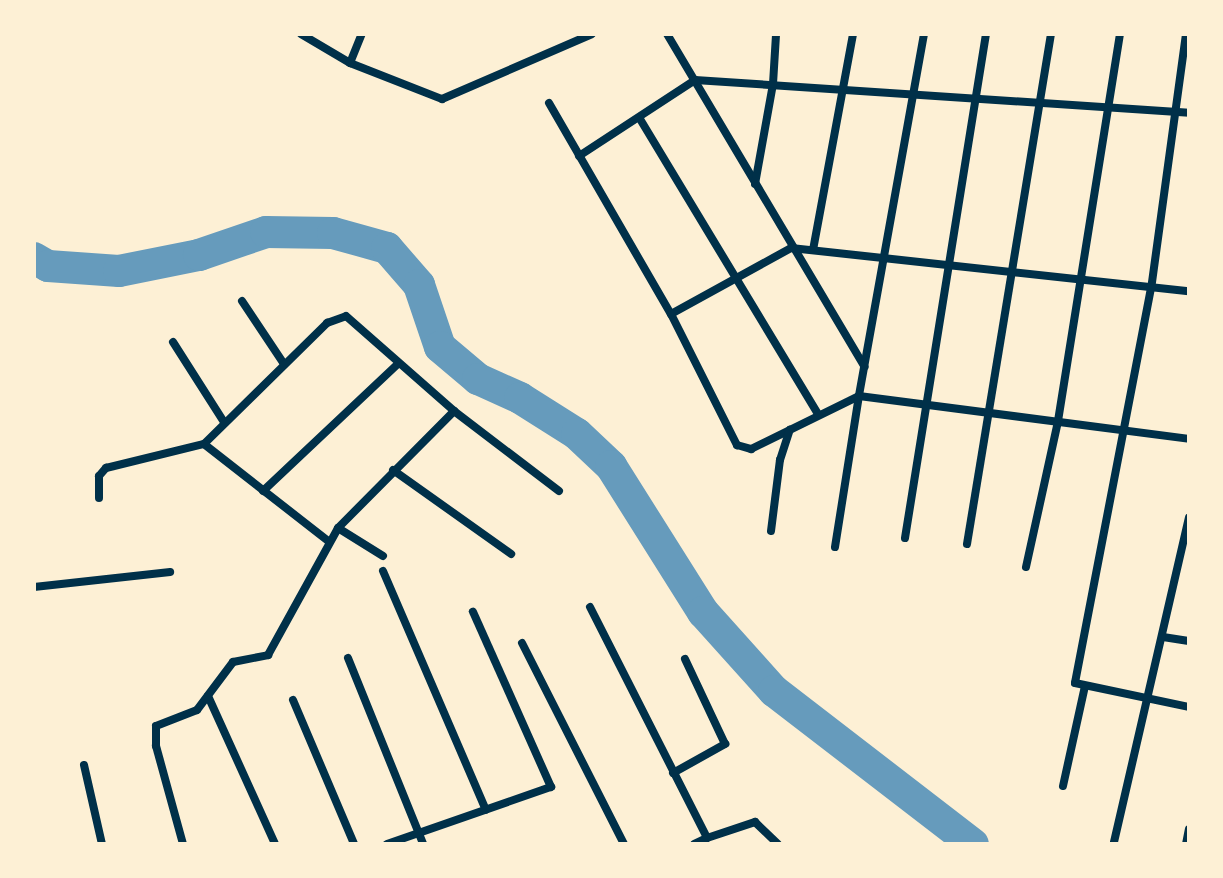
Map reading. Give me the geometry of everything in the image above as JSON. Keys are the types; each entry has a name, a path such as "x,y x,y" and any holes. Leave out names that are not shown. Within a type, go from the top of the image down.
{"street":[{"path":"301,34 350,63 448,99 592,34"},
{"path":"350,63 362,34"},
{"path":"667,34 791,248 865,367"},
{"path":"813,250 853,34"},
{"path":"835,547 910,95 924,34"},
{"path":"905,538 986,34"},
{"path":"967,544 1051,34"},
{"path":"1026,567 1058,421 1120,34"},
{"path":"1186,34 1151,288 1081,639 1075,683 1151,696 1189,707"},
{"path":"755,185 773,84 776,35"},
{"path":"579,156 640,119 695,80 1106,111 1189,113"},
{"path":"549,103 671,314 737,445 751,449 859,396 924,408 991,413 1189,439"},
{"path":"640,119 818,414"},
{"path":"671,314 791,248 951,262 1081,282 1189,291"},
{"path":"242,301 284,364"},
{"path":"99,498 99,476 106,468 204,444 327,323 346,316 454,411 559,491"},
{"path":"173,342 224,422"},
{"path":"263,491 398,364"},
{"path":"183,844 155,731 167,719 197,710 233,662 268,655 321,567 328,541 393,470 454,411"},
{"path":"771,531 780,460 791,429"},
{"path":"204,444 328,541"},
{"path":"393,470 511,554"},
{"path":"1114,842 1151,696 1189,518"},
{"path":"338,528 383,556"},
{"path":"1179,565 1189,567"},
{"path":"383,571 486,810"},
{"path":"34,587 170,572"},
{"path":"590,607 707,838"},
{"path":"387,844 551,787 473,612"},
{"path":"1163,637 1189,641"},
{"path":"522,643 624,844"},
{"path":"348,658 423,844"},
{"path":"673,773 725,744 685,659"},
{"path":"1063,786 1085,686"},
{"path":"208,696 275,844"},
{"path":"293,700 354,844"},
{"path":"84,765 102,844"},
{"path":"694,844 755,822 778,844"},
{"path":"1186,844 1189,829"}],"waterway":[{"path":"34,258 48,266 119,271 199,255 266,232 333,233 387,248 419,285 440,347 478,379 520,398 577,434 611,466 703,612 774,691 973,844"}]}
